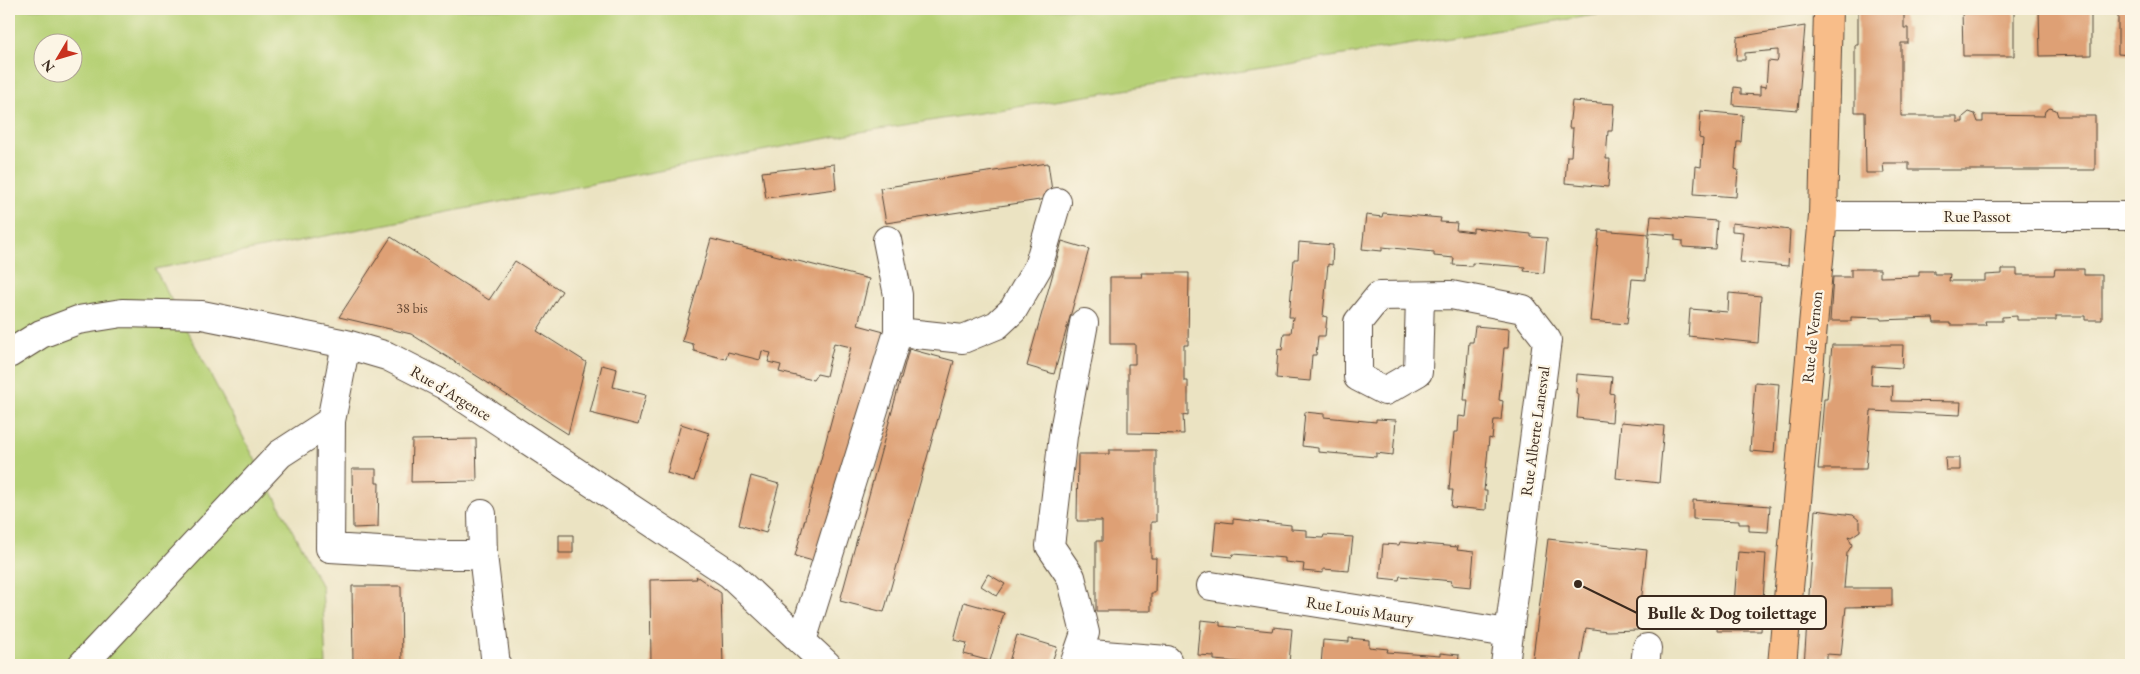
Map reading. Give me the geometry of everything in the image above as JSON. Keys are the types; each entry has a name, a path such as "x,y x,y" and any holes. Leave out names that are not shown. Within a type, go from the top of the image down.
{"main road":[{"name":"Rue de Vernon","path":"1782,665 1823,216 1828,9"}],"street":[{"path":"898,332 963,340 998,325 1013,310 1038,267 1057,202"},
{"name":"Rue Passot","path":"1823,216 2131,216"},
{"path":"802,642 898,332 898,294 887,240"},
{"name":"Rue Alberte Lanesval","path":"1420,296 1451,295 1523,309 1547,340 1505,665"},
{"name":"Rue d'Argence","path":"9,354 41,334 78,320 122,313 202,315 346,344 387,356 446,386 730,574 827,665"},
{"path":"1084,323 1063,436 1050,546 1071,577 1085,633 1076,659 1167,660"},
{"path":"346,344 331,421 330,548 446,555 483,555"},
{"path":"82,665 280,454 331,421"},
{"path":"482,514 483,555 496,665"},
{"name":"Rue Louis Maury","path":"1212,586 1508,633"}],"green space":[{"path":"9,9 1626,9 854,133 155,269 322,587 326,665 9,665"}],"building":[{"path":"1858,9 1904,9 1904,28 1908,28 1908,43 1901,43 1901,116 1957,116 1957,122 1963,122 1963,117 1969,112 1975,114 1978,122 1983,122 1983,115 2044,116 2045,111 2050,108 2056,110 2058,116 2095,116 2095,170 1909,170 1909,163 1883,163 1884,173 1866,173 1865,112 1855,112 1855,45 1858,45"},
{"path":"1962,9 2014,9 2014,56 1963,56"},
{"path":"2039,9 2091,9 2091,55 2040,56"},
{"path":"2118,9 2131,9 2131,55 2118,54"},
{"path":"1805,26 1798,110 1733,105 1734,87 1741,88 1741,94 1760,95 1760,86 1766,87 1768,61 1777,62 1778,59 1778,50 1745,53 1745,60 1736,60 1737,37"},
{"path":"1572,101 1614,104 1612,131 1608,131 1606,159 1610,159 1608,187 1565,183 1567,156 1571,156 1573,128 1569,128"},
{"path":"1701,111 1743,115 1741,142 1737,142 1735,169 1738,170 1736,197 1694,194 1696,166 1701,167 1703,139 1699,138"},
{"path":"1048,163 1053,198 886,223 880,188"},
{"path":"834,164 836,189 766,198 762,172"},
{"path":"1383,213 1441,218 1440,222 1457,223 1456,230 1473,232 1473,228 1531,234 1531,237 1547,238 1544,273 1524,271 1525,267 1472,263 1472,266 1453,265 1454,258 1434,256 1434,252 1382,247 1382,251 1362,249 1366,215 1382,217"},
{"path":"1651,216 1717,221 1715,249 1683,247 1683,241 1675,240 1675,235 1649,233"},
{"path":"1732,223 1790,230 1788,266 1740,262 1743,232 1732,231"},
{"path":"1599,230 1649,234 1646,280 1632,279 1627,324 1590,321"},
{"path":"391,237 489,300 515,261 562,291 537,331 586,362 568,434 411,334 339,317"},
{"path":"711,239 869,279 858,325 884,332 820,563 795,556 851,347 834,343 826,376 817,374 813,380 779,372 781,365 768,362 771,353 762,351 760,360 728,352 726,359 694,351 693,344 682,341"},
{"path":"1062,241 1089,249 1054,374 1027,366"},
{"path":"1299,242 1333,245 1332,265 1328,264 1323,316 1327,317 1325,336 1318,336 1316,355 1312,355 1310,381 1276,378 1278,349 1282,350 1284,333 1291,333 1293,317 1289,317 1294,259 1298,259"},
{"path":"1851,269 1880,269 1880,277 1919,276 1919,271 1934,271 1934,274 1950,274 1949,281 1985,281 1985,275 2002,274 2002,269 2017,269 2017,275 2054,275 2055,269 2084,269 2084,275 2102,275 2102,320 2085,320 2085,316 2056,316 2056,320 2017,320 2017,316 2002,317 2002,321 1985,321 1986,325 1934,323 1933,318 1881,320 1880,318 1851,317 1851,321 1830,321 1833,277 1851,277"},
{"path":"1141,273 1189,273 1188,345 1184,345 1184,381 1188,381 1188,416 1183,415 1184,434 1128,433 1128,364 1135,364 1135,344 1110,344 1110,277 1142,277"},
{"path":"1729,293 1761,296 1758,343 1688,336 1690,309 1728,312"},
{"path":"1475,326 1509,329 1508,348 1504,348 1499,400 1503,401 1501,420 1494,420 1492,439 1489,438 1484,491 1487,491 1486,510 1451,507 1453,490 1449,490 1454,432 1458,432 1459,416 1466,417 1468,400 1464,400 1469,342 1473,342"},
{"path":"1832,345 1903,345 1902,368 1872,366 1871,385 1893,386 1892,401 1961,402 1960,415 1871,411 1866,469 1818,469 1824,399 1827,399"},
{"path":"909,349 954,361 884,612 840,601"},
{"path":"602,365 617,369 613,387 646,395 638,425 590,413"},
{"path":"1577,374 1612,377 1610,393 1614,394 1612,422 1577,418 1579,394 1576,393"},
{"path":"1755,382 1779,384 1774,453 1750,451"},
{"path":"1305,412 1324,414 1324,417 1376,422 1376,419 1396,420 1393,455 1376,453 1376,457 1318,452 1318,448 1302,446"},
{"path":"1621,422 1664,426 1659,483 1616,478"},
{"path":"681,424 709,433 694,481 667,473"},
{"path":"476,439 477,481 411,482 412,440"},
{"path":"1109,450 1156,450 1156,522 1151,522 1151,558 1156,558 1155,593 1151,593 1151,611 1096,611 1096,541 1102,541 1102,521 1077,521 1078,454 1109,454"},
{"path":"1945,458 1960,458 1960,470 1946,470"},
{"path":"352,469 376,469 376,483 379,483 378,527 353,528"},
{"path":"751,476 779,484 766,533 739,525"},
{"path":"1693,500 1770,506 1768,532 1749,531 1749,524 1739,524 1739,521 1693,519"},
{"path":"1815,510 1853,515 1860,521 1860,531 1851,537 1848,536 1852,545 1847,553 1844,588 1892,588 1892,606 1846,607 1841,655 1827,654 1827,665 1804,665"},
{"path":"1233,519 1291,525 1291,529 1307,530 1307,537 1323,538 1324,535 1353,537 1349,571 1323,569 1323,573 1303,571 1304,564 1285,562 1285,558 1233,554 1232,557 1213,555 1216,521 1233,523"},
{"path":"559,535 573,535 573,553 559,553"},
{"path":"1548,539 1647,550 1638,630 1607,631 1586,628 1580,665 1532,665"},
{"path":"1400,542 1458,547 1457,550 1474,552 1471,587 1451,585 1452,581 1400,576 1399,580 1380,578 1383,544 1399,545"},
{"path":"1738,552 1766,554 1761,631 1717,631 1718,616 1733,616"},
{"path":"988,574 1005,584 997,596 981,586"},
{"path":"696,576 721,593 723,665 651,665 650,580 697,579"},
{"path":"352,586 401,586 402,665 353,665"},
{"path":"964,602 1004,613 990,661 964,654 967,643 954,640"},
{"path":"1201,620 1220,622 1220,626 1272,631 1273,627 1292,629 1289,663 1272,662 1272,665 1214,660 1214,656 1198,655"},
{"path":"1017,635 1057,647 1051,665 1008,665"},
{"path":"1349,638 1369,640 1369,647 1388,649 1387,652 1440,656 1440,653 1459,655 1458,665 1321,665 1323,640 1349,642"}],"place":[{"name":"Bulle & Dog toilettage","path":"1578,584"}]}
